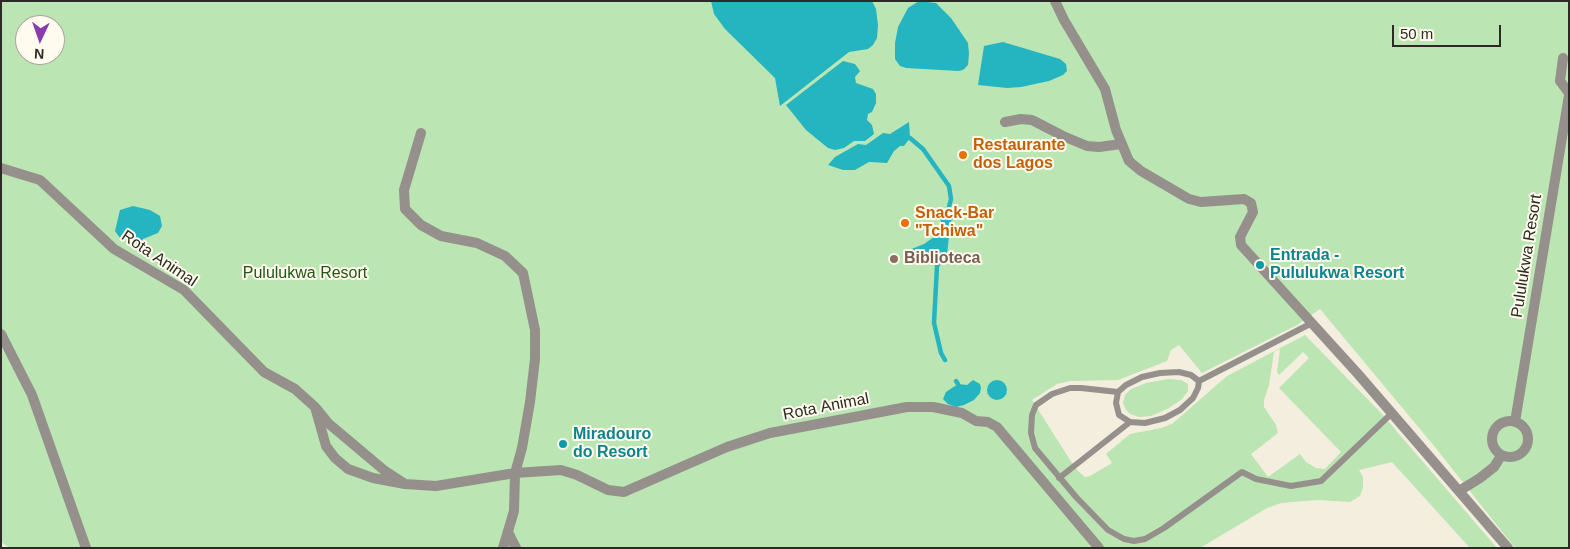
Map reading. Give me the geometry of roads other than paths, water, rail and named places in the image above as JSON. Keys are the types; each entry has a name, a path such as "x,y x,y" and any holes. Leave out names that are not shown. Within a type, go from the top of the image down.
{"street":[{"path":"1055,1 1064,20 1105,89 1129,161 1188,199 1200,202 1244,199 1251,203 1253,212 1240,237 1241,245 1312,323 1508,548"},
{"name":"Pululukwa Resort","path":"1515,422 1569,94 1560,81 1563,58"},
{"path":"1005,122 1020,119 1032,120 1087,146 1099,147 1122,144"},
{"path":"422,133 404,190 405,209 421,225 441,236 476,243 505,256 523,273 535,330 535,359 530,402 522,448 515,473 514,511 503,548"},
{"name":"Rota Animal","path":"1,168 40,180 114,249 184,290 264,372 295,390 315,407 328,423 385,471 405,484"},
{"path":"1,334 32,395 86,548"},
{"name":"Rota Animal","path":"315,407 326,446 335,458 348,469 373,478 405,484 436,486 515,473 561,470 577,475 608,490 624,492 727,447 770,433 907,407 933,407 962,413 976,421 988,422 997,427 1099,548"},
{"path":"1503,422 1515,422 1520,424 1527,434 1527,446 1524,451 1514,458 1501,456 1493,448 1491,442 1494,430 1503,422"},
{"path":"1459,491 1494,467 1501,456"},
{"path":"508,532 516,548"}],"lane":[{"path":"1199,380 1312,323"},
{"path":"1179,372 1192,375 1199,380 1198,388 1193,398 1180,410 1165,418 1145,423 1130,422 1119,415 1116,403 1118,392 1126,385 1142,377 1160,373 1179,372"},
{"path":"1118,392 1070,388 1052,394 1036,405 1032,415 1031,433 1035,448 1059,478 1108,530 1124,539 1134,541 1144,539 1164,528 1242,472 1264,481 1291,486 1321,481 1392,414"},
{"path":"1059,478 1130,422"}],"water":[{"path":"711,1 872,1 876,9 877,38 868,49 849,52 780,106 775,78 725,29 714,14"},
{"path":"919,1 936,3 951,18 968,43 968,65 963,70 906,68 900,66 895,59 898,27 908,8"},
{"path":"1003,42 1060,59 1066,64 1067,71 1063,75 1049,81 1021,87 1007,88 978,85 984,46"},
{"path":"843,61 855,64 860,71 855,77 856,83 873,89 876,94 876,103 872,112 868,114 867,120 872,125 874,134 865,141 854,141 844,148 835,150 828,148 806,130 786,105"},
{"path":"909,122 910,138 904,146 900,146 894,151 887,163 869,162 855,170 843,170 828,165 835,157 858,144 866,145 883,133 890,134"},
{"path":"133,206 150,210 160,216 162,226 158,233 143,239 140,244 120,238 115,231 120,210"},
{"path":"932,211 957,216 951,221 943,235 949,236 947,255 946,260 941,263 937,271 934,259 929,255 909,250 924,244 938,234 942,235 941,221"},
{"path":"973,380 980,384 981,388 980,393 974,400 956,407 948,404 943,399 946,392 958,384 967,385"},
{"path":"997,380 1004,383 1007,390 1004,397 997,400 990,397 987,390 990,383"}],"waterway":[{"path":"910,138 923,149 949,186 951,199 946,219"},
{"path":"937,266 934,323 941,353 945,360"}],"place":[{"name":"Restaurante dos Lagos","path":"963,155"},
{"name":"Snack-Bar \"Tchiwa\"","path":"905,223"},
{"name":"Biblioteca","path":"894,259"},
{"name":"Entrada - Pululukwa Resort","path":"1260,265"},
{"name":"Miradouro do Resort","path":"563,444"}]}
